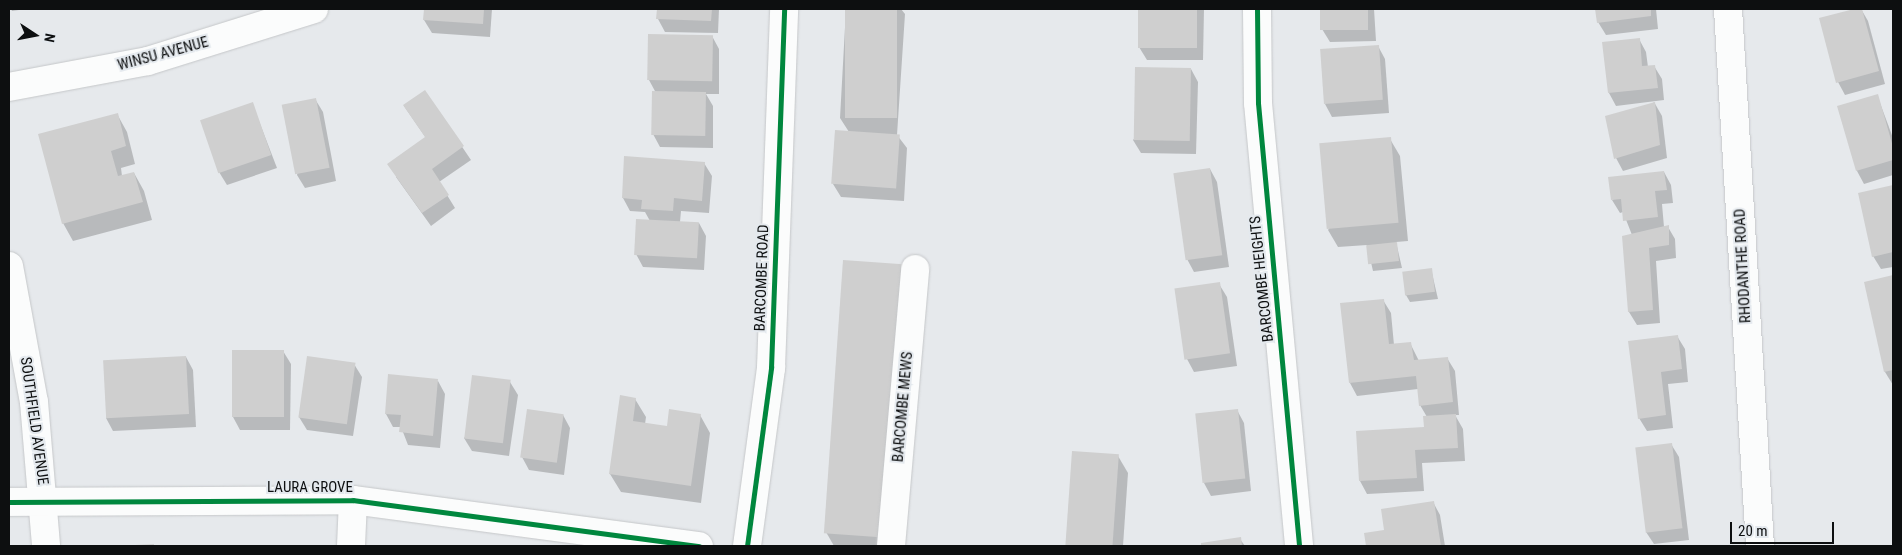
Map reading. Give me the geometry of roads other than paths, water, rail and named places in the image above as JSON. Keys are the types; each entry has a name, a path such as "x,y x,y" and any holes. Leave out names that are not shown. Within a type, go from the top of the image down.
{"street":[{"name":"WINSU AVENUE","path":"9,87 148,61 314,9"},
{"name":"BARCOMBE ROAD","path":"746,546 770,368 784,9"},
{"name":"BARCOMBE HEIGHTS","path":"1257,9 1258,103 1299,546"},
{"name":"RHODANTHE ROAD","path":"1728,9 1759,535"},
{"name":"SOUTHFIELD AVENUE","path":"9,266 34,402 44,502 46,546"},
{"name":"BARCOMBE MEWS","path":"891,546 915,268"},
{"name":"LAURA GROVE","path":"9,502 353,500 578,538 699,546"},
{"path":"351,546 353,500"}]}
